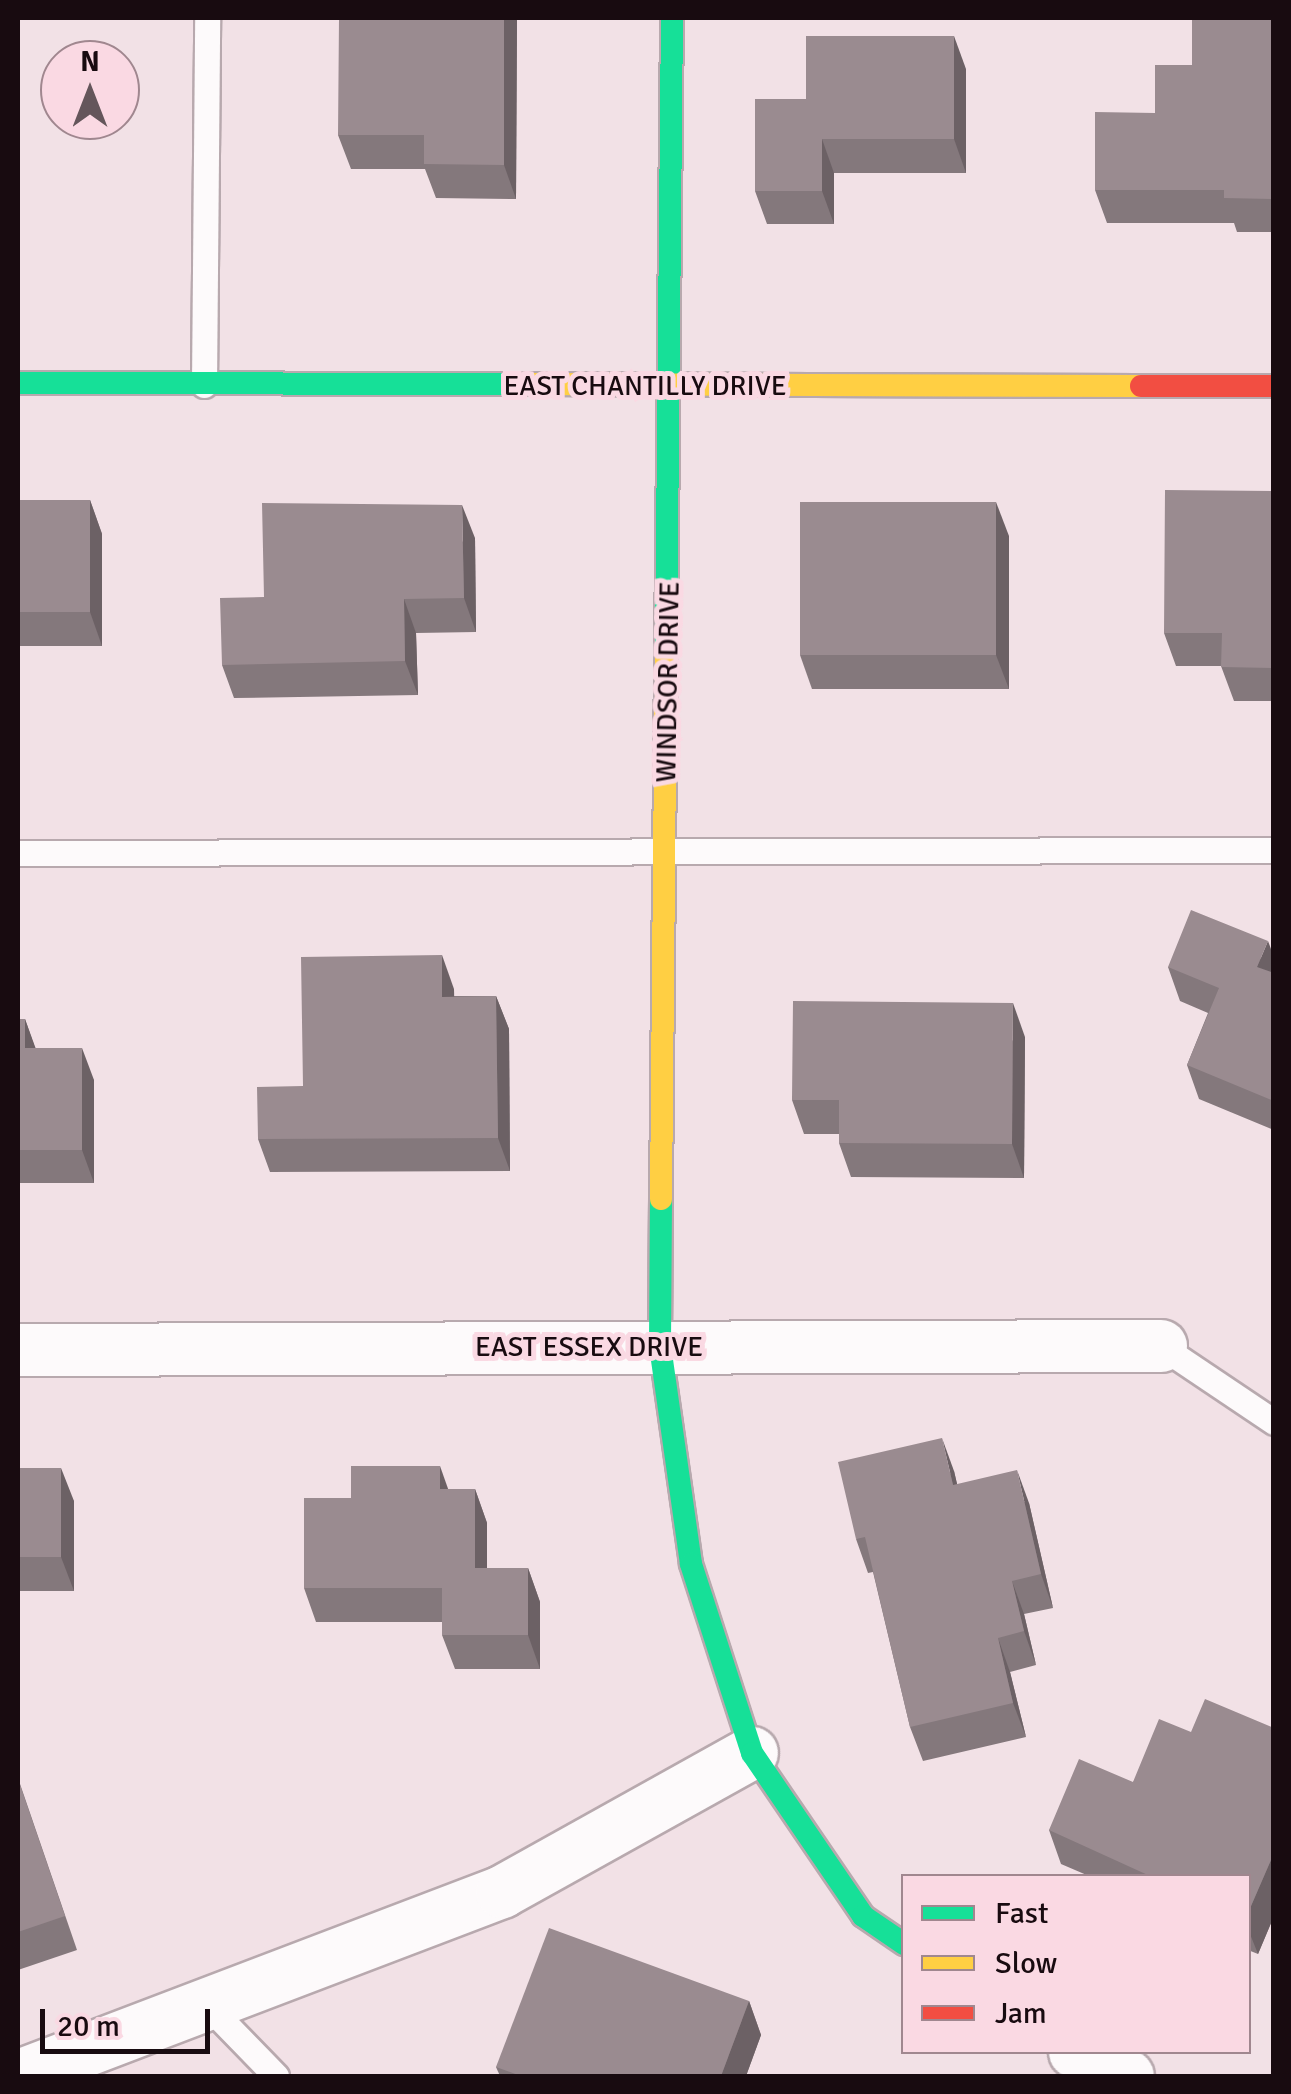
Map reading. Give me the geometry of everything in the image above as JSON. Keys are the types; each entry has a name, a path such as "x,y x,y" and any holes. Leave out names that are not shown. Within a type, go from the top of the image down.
{"street":[{"name":"WINDSOR DRIVE","path":"672,18 660,1346 690,1564 752,1754 863,1916 901,1942"},
{"name":"EAST CHANTILLY DRIVE","path":"18,384 1274,386"},
{"name":"EAST ESSEX DRIVE","path":"18,1350 1161,1346"},
{"path":"20,2076 502,1892 752,1754"},
{"path":"1079,2054 1128,2076"}],"lane":[{"path":"204,385 207,18"},
{"path":"18,853 666,847 1274,850"},
{"path":"1161,1346 1274,1422"},
{"path":"207,2004 276,2076"}],"building":[{"path":"339,18 504,18 504,165 424,164 424,135 338,135"},
{"path":"1192,19 1274,19 1274,199 1224,198 1224,190 1095,190 1095,112 1155,113 1155,65 1192,65"},
{"path":"806,36 954,36 954,139 822,139 822,191 755,191 755,99 806,99"},
{"path":"1165,490 1274,491 1274,668 1221,667 1222,633 1164,633"},
{"path":"18,500 90,500 90,612 18,612"},
{"path":"800,502 996,502 996,655 800,655"},
{"path":"262,503 462,505 464,598 404,599 405,661 222,665 220,598 264,597"},
{"path":"1191,910 1268,941 1257,967 1274,973 1274,1101 1187,1065 1219,988 1168,967"},
{"path":"442,955 442,997 496,996 498,1138 258,1139 257,1087 303,1086 301,957"},
{"path":"793,1001 1013,1003 1012,1144 839,1143 839,1100 792,1100"},
{"path":"18,1019 25,1019 25,1048 82,1048 82,1150 18,1150"},
{"path":"942,1438 953,1485 1017,1470 1041,1574 1012,1581 1024,1631 998,1638 1013,1703 910,1727 865,1537 856,1539 838,1462"},
{"path":"351,1466 440,1466 440,1489 475,1489 475,1568 528,1568 528,1635 442,1635 442,1588 304,1588 304,1498 351,1498"},
{"path":"18,1468 61,1468 61,1557 18,1557"},
{"path":"1205,1699 1274,1728 1274,1853 1251,1906 1251,1874 1146,1874 1049,1830 1079,1759 1133,1782 1159,1719 1191,1732"},
{"path":"18,1779 65,1916 18,1932"},
{"path":"549,1928 749,2001 721,2076 521,2076 496,2067"}],"traffic: fast":[{"path":"666,649 672,18"},
{"path":"18,383 526,384"},
{"path":"661,1199 660,1346 691,1564 752,1753 863,1916 901,1942"}],"traffic: slow":[{"path":"526,384 1141,386"},
{"path":"661,1199 666,649"}],"traffic: jam":[{"path":"1141,386 1274,386"}]}
